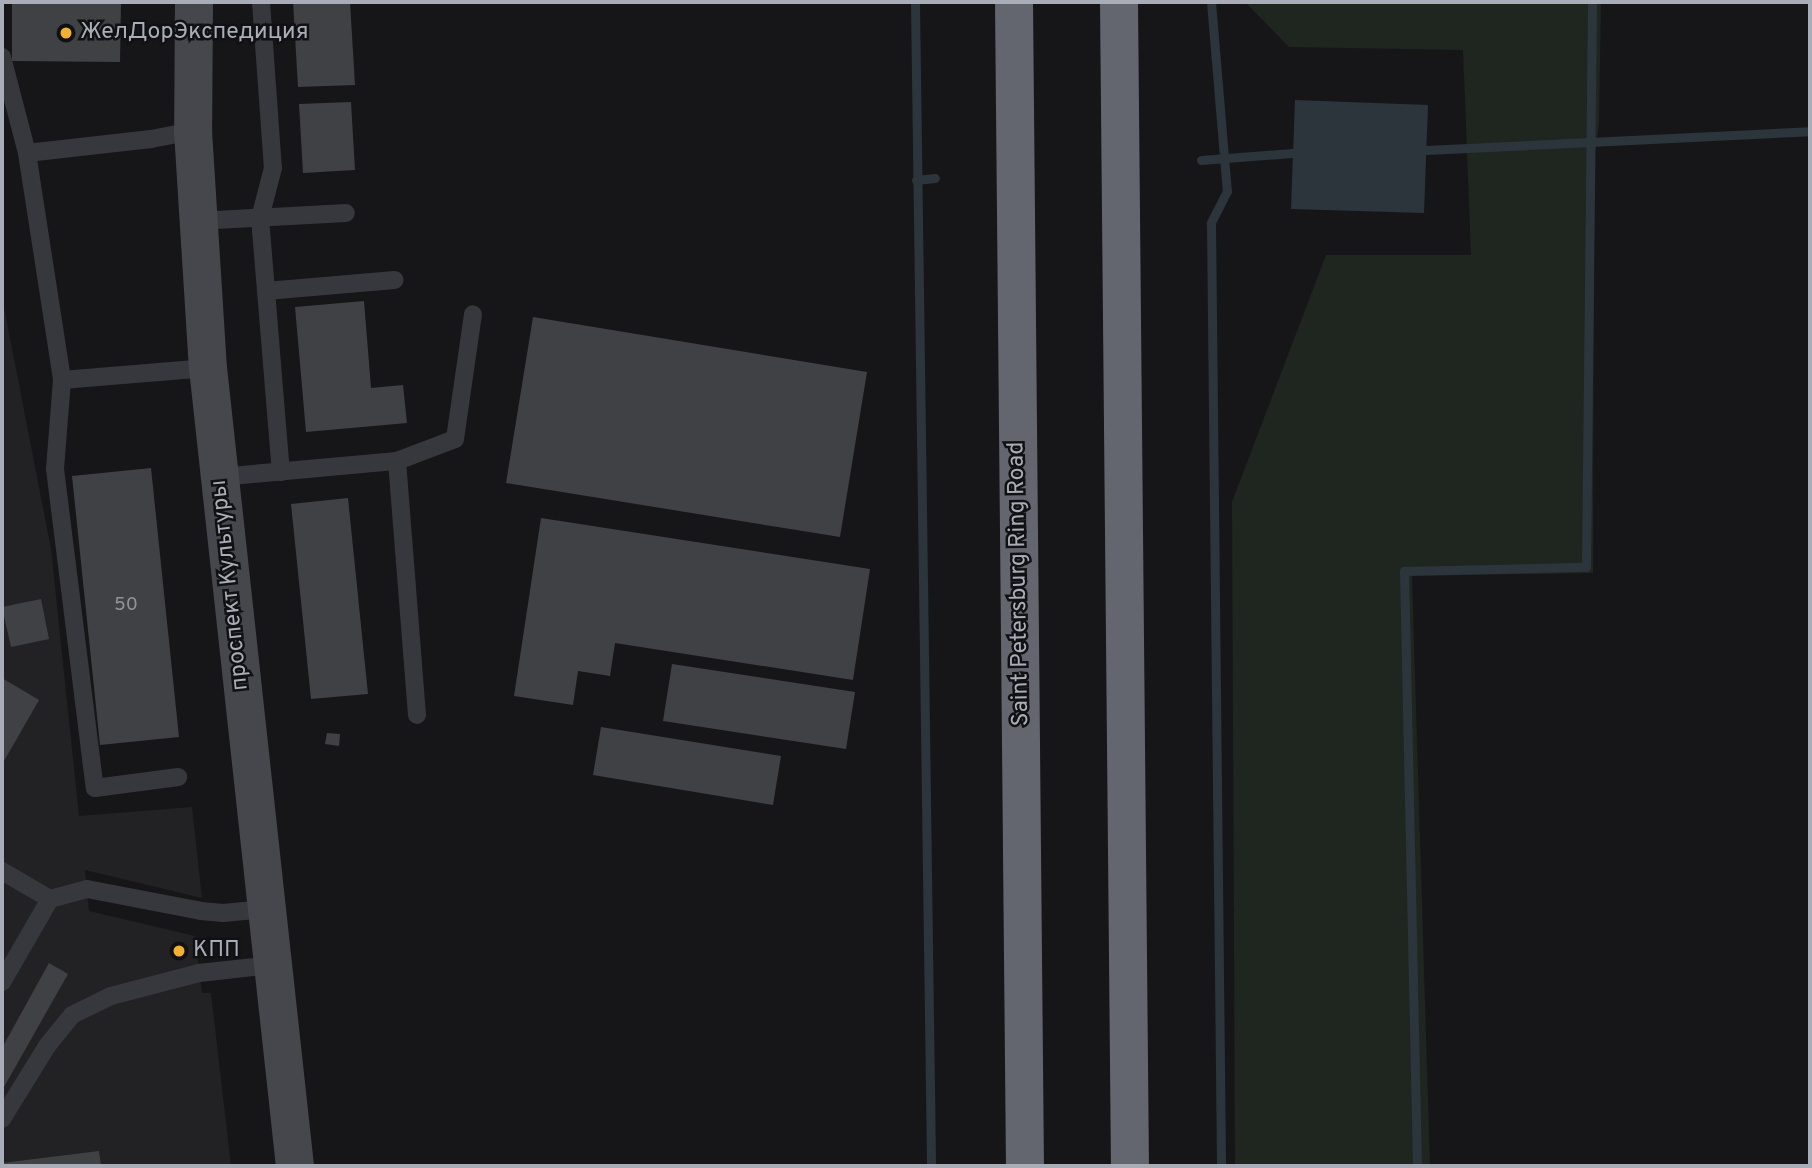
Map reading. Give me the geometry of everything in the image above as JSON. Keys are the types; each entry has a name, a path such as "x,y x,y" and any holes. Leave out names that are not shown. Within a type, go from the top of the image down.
{"highway":[{"name":"Saint Petersburg Ring Road","path":"1014,2 1025,1166"},
{"path":"1119,2 1130,1166"}],"street":[{"name":"проспект Культуры","path":"194,2 193,131 208,368 295,1166"}],"lane":[{"path":"261,2 274,168 260,218 281,472"},
{"path":"2,57 27,153 62,380 55,469 94,788 178,777"},
{"path":"27,153 151,139 193,131"},
{"path":"198,221 345,213"},
{"path":"266,291 395,280"},
{"path":"220,477 397,461 455,439 473,314"},
{"path":"62,380 208,368"},
{"path":"397,461 418,715"},
{"path":"2,871 50,899"},
{"path":"2,982 50,899 87,889 201,911 223,913 265,909"},
{"path":"2,1119 47,1046 72,1015 111,996 199,973 271,965"}],"shaded area":[{"path":"1245,2 1601,2 1599,122 1594,163 1593,573 1412,576 1430,1166 1235,1166 1232,502 1326,255 1471,255 1463,50 1289,47"},
{"path":"1295,100 1428,105 1424,213 1291,209"},
{"path":"2,297 51,549 79,816 192,807 202,898 85,870 89,911 195,936 202,993 211,993 231,1166 2,1166"}],"building":[{"name":"ЖелДорЭкспедиция","path":"12,2 121,2 120,62 12,61"},
{"path":"293,2 350,2 355,85 298,87"},
{"path":"351,102 355,170 303,173 299,104"},
{"path":"364,301 371,388 403,385 407,423 306,432 295,307"},
{"path":"533,317 867,372 840,537 506,483"},
{"path":"151,468 179,737 100,745 72,476"},
{"path":"348,498 368,694 311,699 291,504"},
{"path":"541,518 870,569 853,680 615,643 610,676 578,671 573,705 514,696"},
{"path":"41,599 49,639 11,647 2,607"},
{"path":"672,664 855,692 846,749 663,721"},
{"path":"2,678 39,700 4,761 2,760"},
{"path":"601,727 781,756 773,805 593,775"},
{"path":"327,733 340,734 339,746 325,744"},
{"name":"КПП","path":"186,944 187,955 173,957 171,946"},
{"path":"49,963 68,974 4,1087 2,1048"},
{"path":"99,1151 101,1166 2,1166 2,1163"}],"waterway":[{"path":"915,2 931,1166"},
{"path":"1211,2 1227,191 1211,223 1221,1166"},
{"path":"1417,1166 1404,571 1586,567 1592,2"},
{"path":"1426,150 1810,131"},
{"path":"1201,160 1293,153"},
{"path":"916,180 935,178"}],"place":[{"name":"ЖелДорЭкспедиция","path":"66,33"},
{"name":"КПП","path":"179,951"}]}
